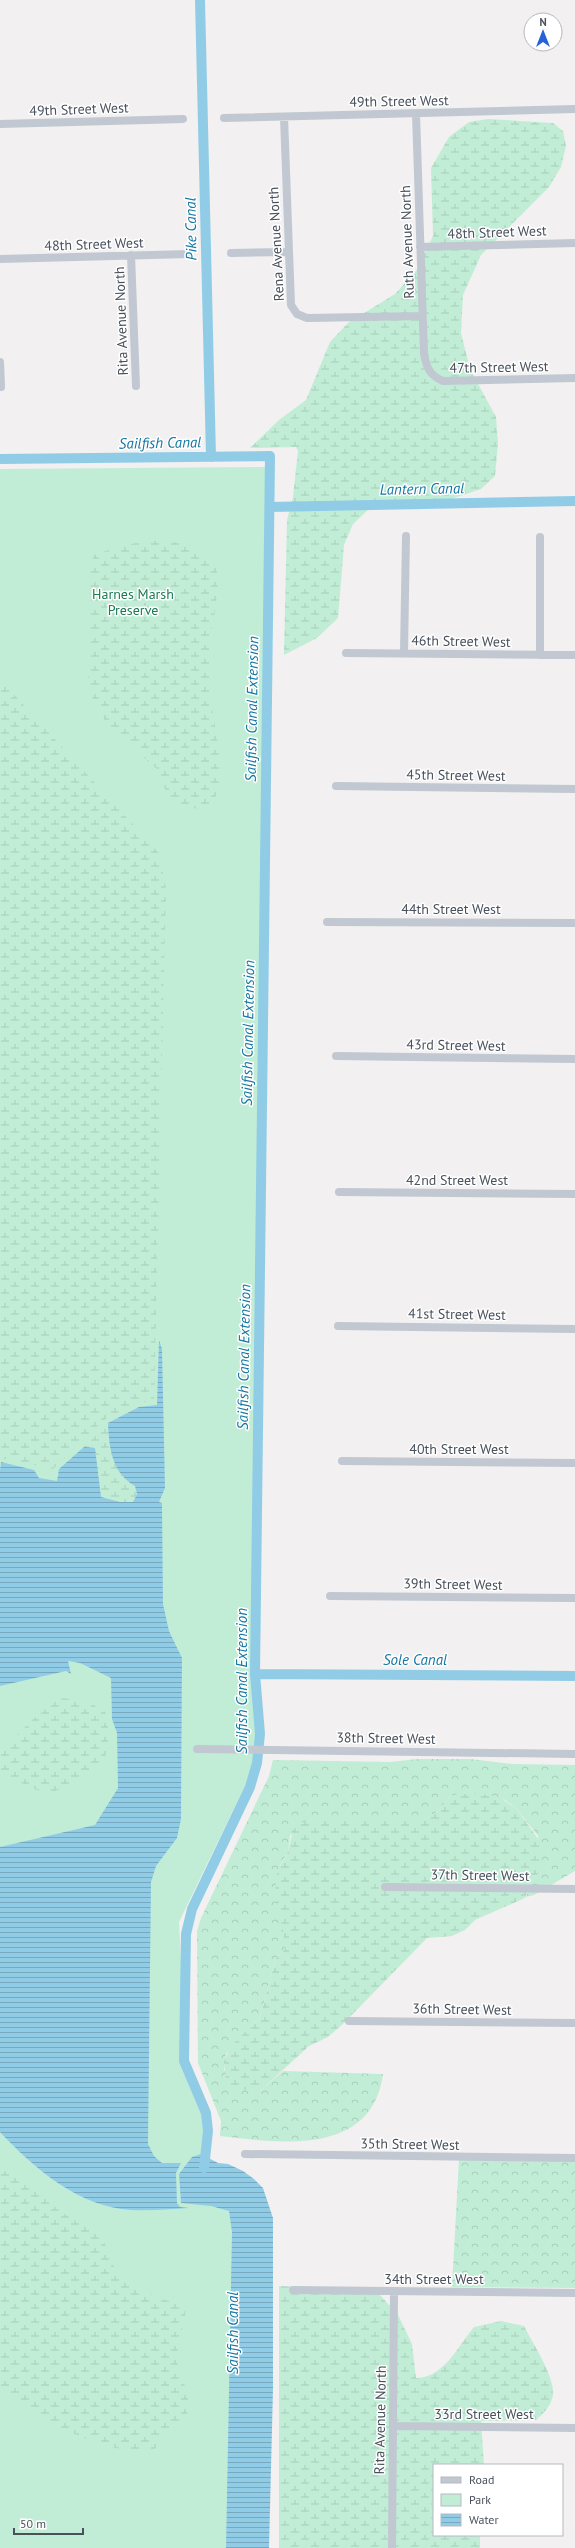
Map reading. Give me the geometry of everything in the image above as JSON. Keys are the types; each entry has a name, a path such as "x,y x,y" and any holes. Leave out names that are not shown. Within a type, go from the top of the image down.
{"street":[{"name":"49th Street West","path":"224,118 575,110"},
{"name":"Ruth Avenue North","path":"416,114 422,316 424,354 427,370"},
{"name":"Rena Avenue North","path":"284,117 291,305 297,314 306,318 422,316"},
{"name":"49th Street West","path":"0,124 183,119"},
{"name":"48th Street West","path":"420,247 575,243"},
{"path":"231,253 288,252"},
{"name":"48th Street West","path":"0,259 189,254"},
{"name":"Rita Avenue North","path":"131,256 136,386"},
{"path":"0,362 1,387"},
{"name":"47th Street West","path":"427,370 434,377 443,381 575,378"},
{"path":"404,653 406,536"},
{"path":"540,537 540,654"},
{"name":"46th Street West","path":"346,653 575,655"},
{"name":"45th Street West","path":"336,786 575,789"},
{"name":"44th Street West","path":"327,922 575,923"},
{"name":"43rd Street West","path":"336,1056 575,1059"},
{"name":"42nd Street West","path":"339,1192 575,1194"},
{"name":"41st Street West","path":"338,1326 575,1329"},
{"name":"40th Street West","path":"342,1461 575,1463"},
{"name":"39th Street West","path":"330,1596 575,1598"},
{"name":"38th Street West","path":"197,1749 575,1754"},
{"name":"37th Street West","path":"385,1887 575,1889"},
{"name":"36th Street West","path":"349,2021 575,2024"},
{"name":"35th Street West","path":"244,2154 575,2158"},
{"name":"34th Street West","path":"293,2290 575,2293"},
{"name":"Rita Avenue North","path":"392,2548 394,2292"},
{"name":"33rd Street West","path":"393,2426 575,2428"}],"green space":[{"path":"488,119 553,123 563,131 566,146 561,167 549,187 481,255 463,295 461,333 470,369 496,417 498,443 495,476 481,489 445,501 381,506 368,510 353,524 344,545 338,618 317,638 284,655 287,520 293,497 298,451 296,447 250,448 279,420 306,400 330,342 348,323 395,294 416,271 433,236 431,168 449,137 469,122"},
{"name":"Harnes Marsh Preserve","path":"267,467 255,1765 179,1922 186,2063 205,2122 204,2193 243,2212 241,2548 0,2548 0,469"},
{"path":"153,541 179,543 197,549 211,560 218,574 218,591 210,640 209,686 220,759 220,773 219,787 215,798 205,809 183,808 168,796 157,769 107,725 89,692 88,675 91,659 89,568 94,555 123,545"},
{"path":"0,679 159,853 166,889 154,1402 138,1402 104,1420 53,1469 4,1459 0,1442"},
{"path":"108,1423 109,1441 113,1459 122,1474 135,1486 137,1494 133,1502 120,1502 101,1497 95,1448 84,1447"},
{"path":"60,1698 85,1700 104,1711 108,1717 108,1742 105,1758 79,1781 51,1793 41,1792 0,1773 0,1752 11,1747 18,1734 33,1719"},
{"path":"417,1759 470,1759 513,1764 575,1765 575,1871 534,1895 526,1897 534,1877 541,1872 538,1836 517,1809 505,1800 482,1794 450,1796 437,1812 424,1819 314,1819 299,1824 290,1836 288,1852 280,1865 279,1908 285,1932 285,1949 276,1958 260,2017 226,2054 224,2070 260,2091 283,2071 383,2074 375,2101 361,2120 342,2132 320,2139 295,2141 269,2141 220,2136 221,2121 198,2063 197,1931 201,1918 269,1776 273,1760 391,1762"},
{"path":"458,1794 482,1794 499,1797 517,1809 541,1843 541,1872 534,1877 525,1898 475,1920 465,1930 452,1936 427,1938 345,2022 328,2037 309,2046 260,2091 236,2089 229,2084 226,2078 224,2062 230,2047 260,2017 276,1958 285,1949 277,1901 276,1882 278,1870 287,1854 292,1833 296,1826 300,1823 314,1819 424,1819 437,1812 450,1796"},
{"path":"575,2158 575,2288 452,2287 459,2159"},
{"path":"0,2171 12,2172 60,2211 94,2232 104,2242 116,2271 120,2276 160,2299 186,2304 184,2325 178,2338 178,2372 188,2392 187,2417 179,2430 166,2431 155,2449 129,2451 93,2441 43,2419 0,2391"},
{"path":"279,2286 333,2288 379,2294 398,2315 412,2344 416,2378 426,2377 435,2373 450,2360 474,2327 501,2321 524,2326 547,2369 553,2388 553,2395 549,2406 536,2420 481,2421 484,2464 433,2464 433,2536 480,2536 480,2548 279,2548"}],"water":[{"path":"159,1340 162,1349 165,1488 159,1502 162,1503 163,1604 169,1631 182,1658 181,1819 177,1838 156,1866 151,1882 148,2144 154,2156 162,2163 181,2163 176,2173 177,2203 180,2207 189,2208 138,2210 121,2209 103,2205 70,2191 54,2181 12,2145 0,2132 0,1847 95,1825 118,1788 117,1733 112,1719 111,1678 80,1663 68,1661 71,1674 66,1671 0,1686 0,1471 1,1462 34,1470 39,1478 57,1481 59,1469 84,1447 95,1448 101,1497 120,1502 133,1502 137,1494 135,1486 127,1481 121,1474 113,1459 109,1442 108,1423 139,1407 157,1405"},
{"name":"Sailfish Canal","path":"201,2154 218,2163 228,2164 243,2171 254,2179 263,2188 273,2218 273,2389 269,2548 226,2548 232,2232 229,2211 211,2206 181,2203 179,2174 192,2157"}],"waterway":[{"name":"Pike Canal","path":"200,0 211,457"},
{"name":"Sailfish Canal Extension","path":"0,459 270,456 255,1674 260,1734 257,1763 250,1787 192,1909 186,1934 184,2061 206,2113 208,2131 204,2168"},
{"name":"Lantern Canal","path":"270,507 575,501"},
{"name":"Sole Canal","path":"255,1674 575,1676"}]}
